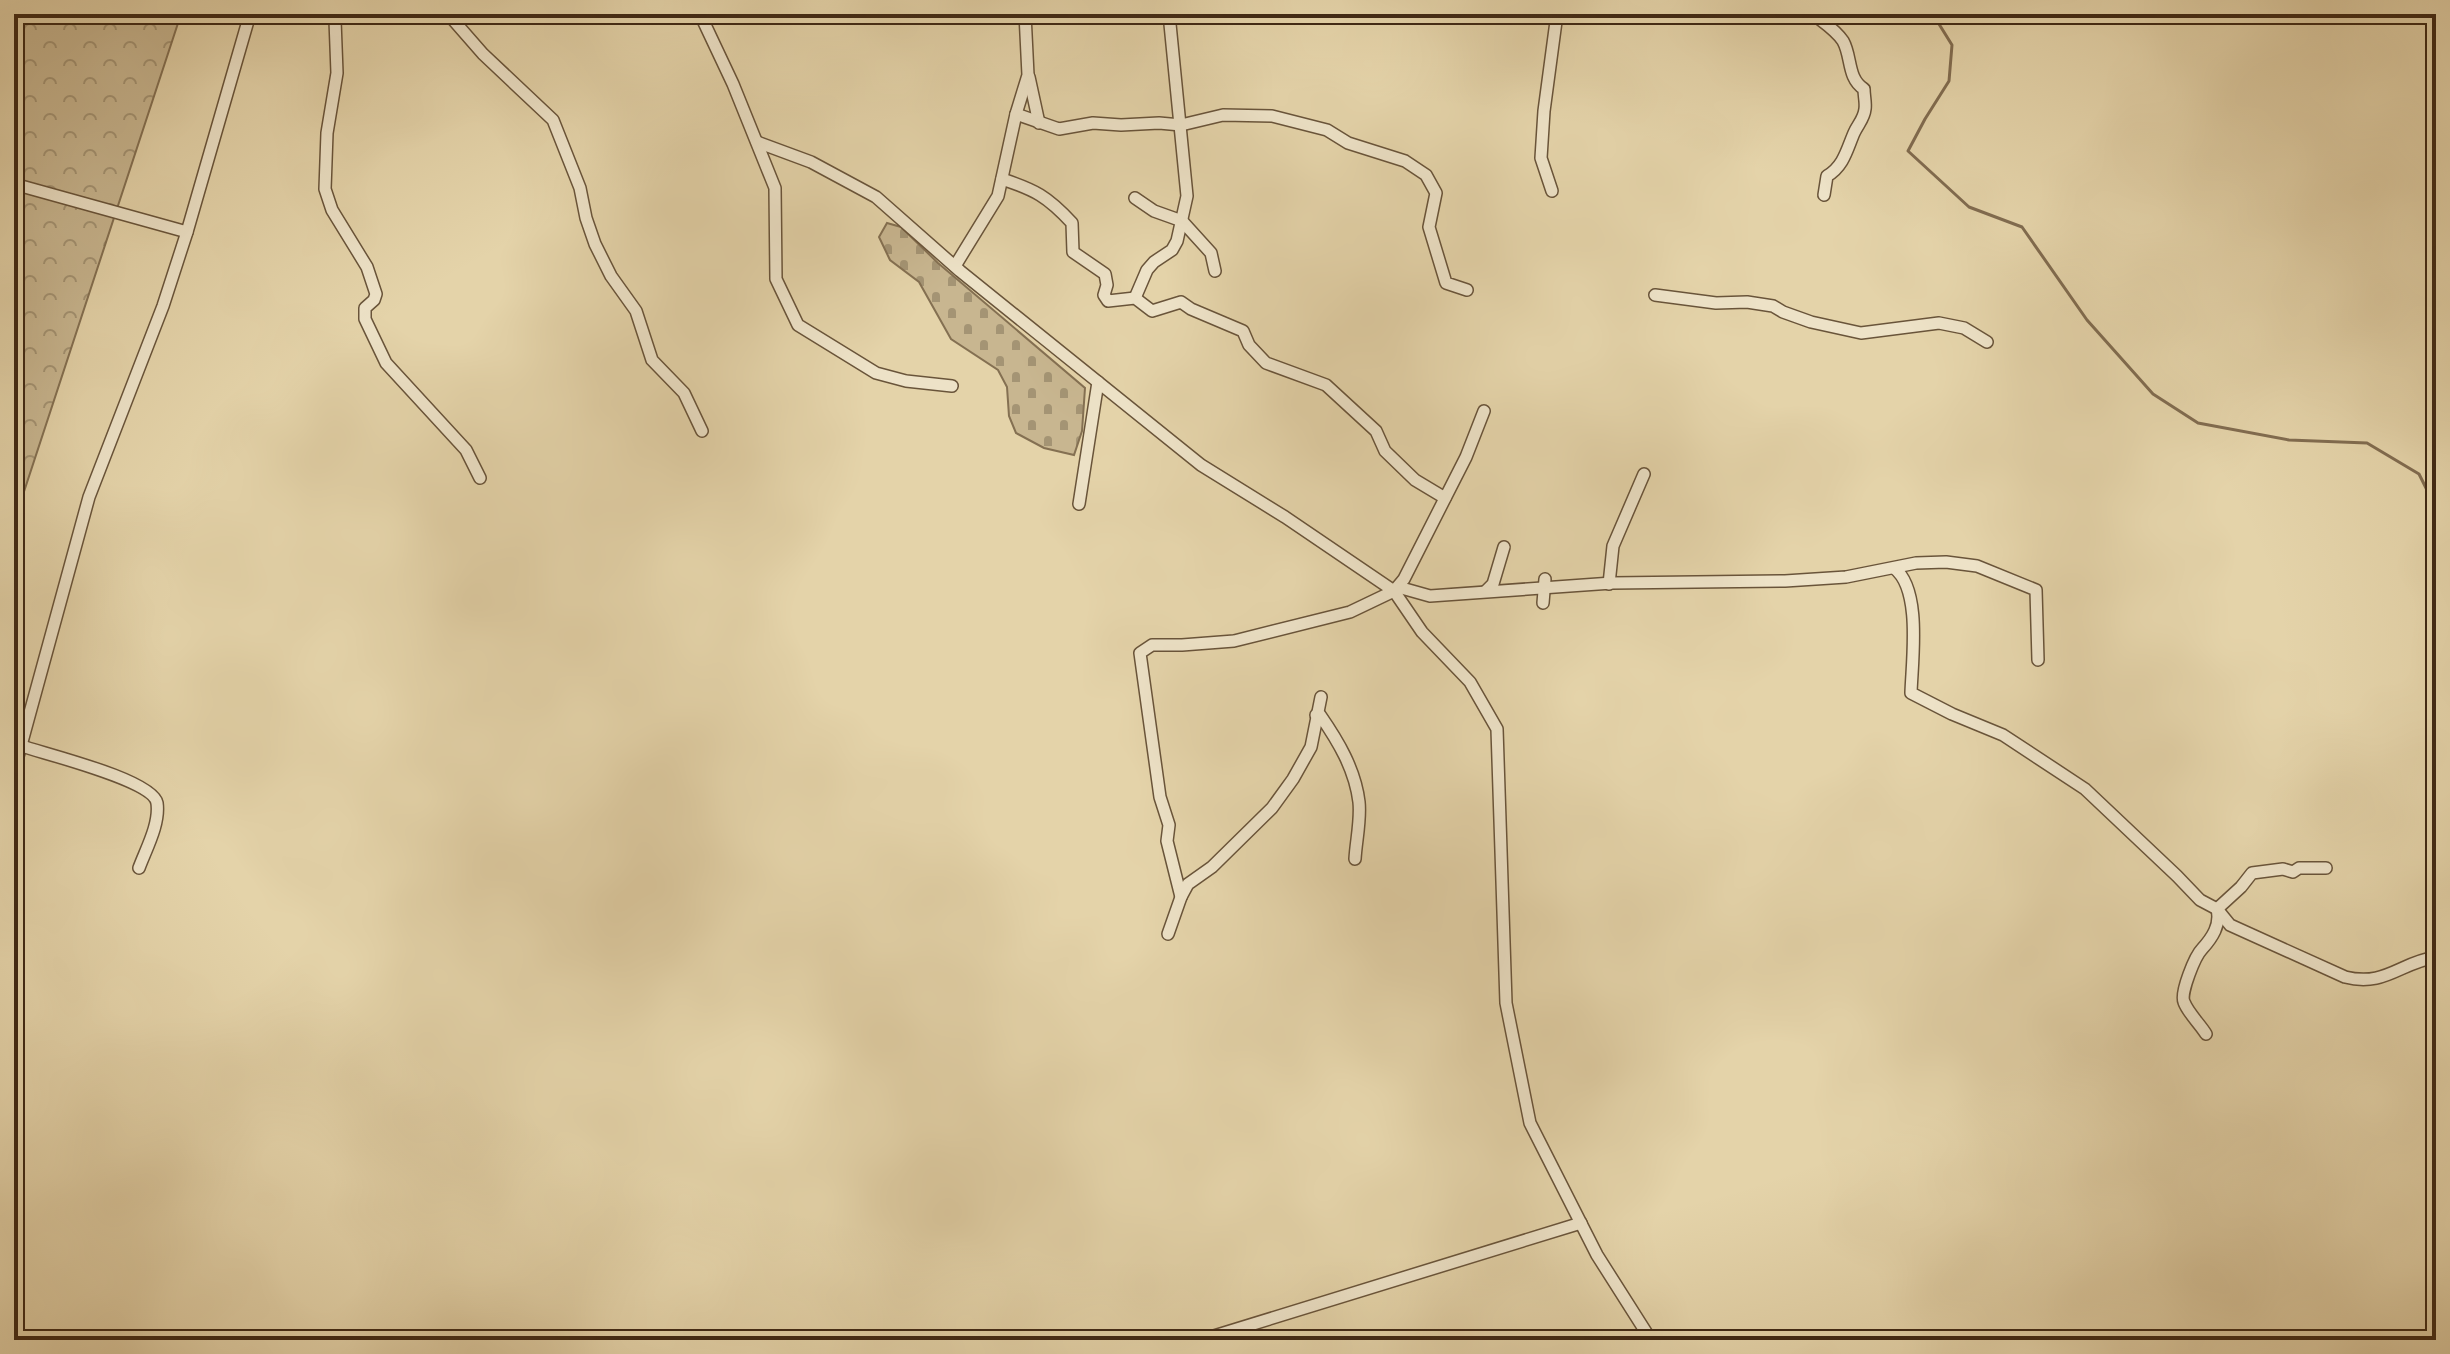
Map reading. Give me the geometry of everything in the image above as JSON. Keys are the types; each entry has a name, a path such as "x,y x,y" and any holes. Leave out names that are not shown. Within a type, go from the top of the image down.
{"street":[{"path":"14,771 89,497 163,306 250,14"},
{"path":"448,14 483,54 553,120 580,188 595,244 611,276 636,311 652,360 684,393 702,431"},
{"path":"700,14 775,188 776,279 798,325 876,373 906,381 952,386"},
{"path":"1025,14 1028,75 1039,123"},
{"path":"1135,298 1147,270 1172,250 1177,241 1187,196 1169,14"},
{"path":"1552,191 1541,158 1557,14"},
{"path":"1813,14 1843,42 1855,84 1864,89 1865,95 1861,123 1847,155 1835,172 1827,176 1824,195"},
{"path":"335,16 337,73 327,133 325,189 332,210 367,267 376,294 365,308 365,319 386,363 466,450 480,478"},
{"path":"955,266 998,196 1028,75"},
{"path":"1016,114 1059,129 1093,123 1181,125 1223,115 1272,116 1327,130 1348,143 1405,161 1426,175 1436,193 1429,227 1446,283 1467,290"},
{"path":"757,142 811,162 876,197 955,266 1201,465 1396,589 1430,596 1545,584 1785,581 1846,577 1916,563 1946,562 1977,566 2036,590 2038,660"},
{"path":"1002,179 1034,189 1072,223 1073,252 1105,274 1107,285 1104,295 1108,301 1135,298 1152,311 1181,302 1243,331 1249,345 1266,363 1326,385 1376,431 1385,451 1415,480 1445,498"},
{"path":"14,184 187,232"},
{"path":"1135,198 1154,211 1182,221 1211,253 1215,271"},
{"path":"1655,295 1773,306 1811,322 1861,333 1939,323 1964,328 1987,342"},
{"path":"1079,504 1098,382"},
{"path":"1181,897 1167,841 1169,825 1160,797 1140,653 1152,645 1234,641 1304,625 1350,612 1396,589 1466,457 1484,411"},
{"path":"1609,584 1613,546 1644,474"},
{"path":"1486,591 1493,584 1504,547"},
{"path":"1894,568 1903,574 1909,589 1911,693 2003,735 2085,789 2200,900 2217,909 2230,925 2362,982 2375,981 2415,962 2436,957"},
{"path":"1543,603 1545,584"},
{"path":"1396,589 1422,632 1470,682 1497,729 1506,1003 1530,1123 1597,1255 1651,1340"},
{"path":"1168,934 1188,884 1212,867 1272,808 1293,779 1311,747 1321,697"},
{"path":"1316,715 1320,715 1335,736 1354,779 1360,804 1355,859"},
{"path":"22,746 119,776 154,794 156,822 139,868"},
{"path":"2217,909 2252,873 2326,868"},
{"path":"2206,1034 2183,1001 2183,989 2201,950 2209,944 2215,930 2219,915 2217,909"},
{"path":"1201,1340 1581,1223"}],"green space":[{"path":"14,14 181,14 14,522"},
{"path":"887,223 901,227 938,263 1085,388 1082,431 1074,455 1044,448 1016,433 1009,416 1007,387 998,370 951,339 919,282 890,260 879,237"}],"waterway":[{"path":"1928,14 1934,16 1952,45 1949,81 1908,151 1969,207 2022,227 2087,320 2153,394 2198,423 2289,440 2367,443 2419,474 2436,508"}]}
